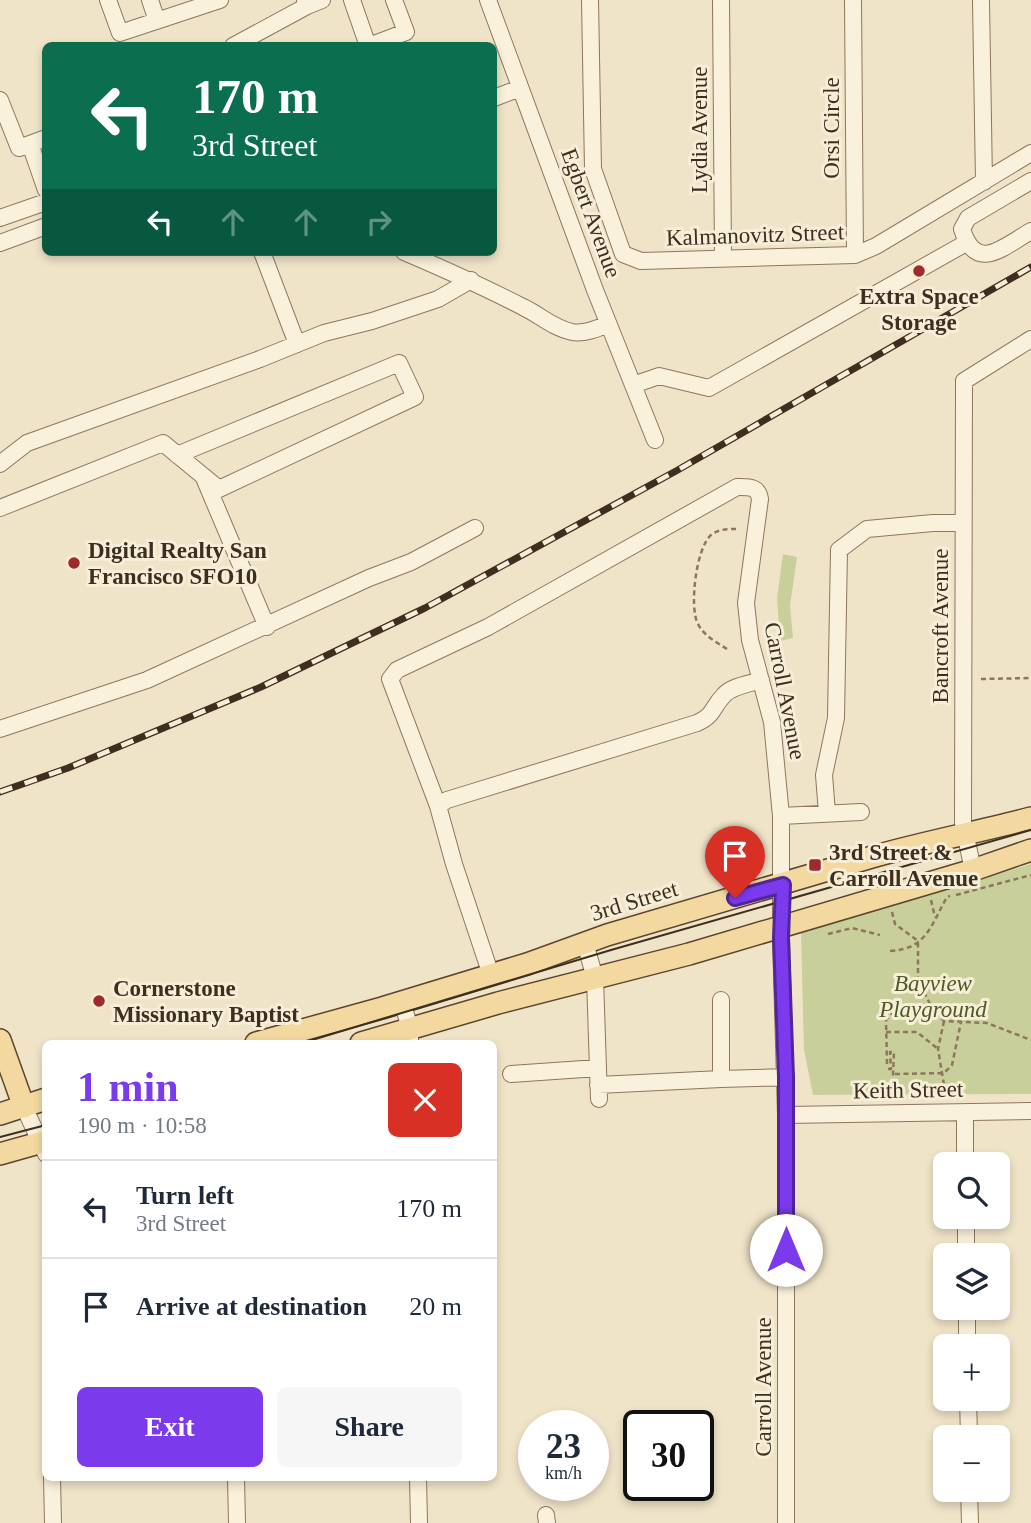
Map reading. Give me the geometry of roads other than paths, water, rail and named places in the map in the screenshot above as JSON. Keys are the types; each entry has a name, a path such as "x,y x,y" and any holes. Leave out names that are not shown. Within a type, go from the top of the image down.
{"main road":[{"name":"3rd Street","path":"264,1040 325,1016 402,1001 907,847 965,836 1031,818"},
{"path":"382,1040 410,1036 595,978 689,954 973,870 1031,850"},
{"path":"0,1040 24,1107"},
{"path":"0,1114 42,1100"},
{"path":"0,1154 42,1146"}],"street":[{"path":"107,0 120,33 157,21 193,4 220,0"},
{"path":"150,0 157,21"},
{"path":"240,42 306,3 323,0"},
{"path":"352,0 368,42"},
{"path":"380,42 406,32 394,0"},
{"name":"Egbert Avenue","path":"488,0 608,323 655,440"},
{"name":"Kalmanovitz Street","path":"590,0 593,169 623,254 641,261 855,255 876,246 1031,153"},
{"name":"Lydia Avenue","path":"721,0 723,260"},
{"name":"Orsi Circle","path":"853,0 855,255"},
{"path":"981,0 984,182"},
{"path":"497,97 520,88"},
{"path":"0,100 19,148 38,141 42,166"},
{"path":"1031,181 968,218 962,229 966,243 978,253 990,255 1031,231"},
{"path":"0,218 42,203"},
{"path":"0,243 42,227"},
{"path":"633,385 659,376 709,388 966,243"},
{"path":"264,256 297,344"},
{"path":"414,256 471,280 539,314 555,326 574,332 601,328 608,323"},
{"path":"0,464 27,443 324,333 372,321 438,299 471,280"},
{"name":"Bancroft Avenue","path":"973,870 965,836 962,523 964,381 1031,339"},
{"path":"0,508 163,443 177,455 204,478 219,489 415,397 399,363 177,455"},
{"path":"204,478 267,626"},
{"name":"Carroll Avenue","path":"438,806 390,678 397,670 488,627 737,487 754,488 760,499 746,603 750,640 772,722 781,816 786,1077 786,1523"},
{"path":"827,813 824,775 836,718 839,550 867,529 962,523"},
{"path":"0,729 147,680 411,562 475,528"},
{"path":"491,975 438,806 447,800 697,723 712,714 724,695 761,680"},
{"path":"781,816 861,812"},
{"path":"585,943 595,978 599,1092 721,1079 786,1077"},
{"path":"720,1000 721,1079"},
{"path":"402,1001 410,1036"},
{"path":"511,1074 598,1068"},
{"path":"24,1107 42,1142"},
{"name":"Keith Street","path":"786,1115 1031,1111"},
{"path":"965,1112 965,1152"},
{"path":"52,1481 53,1523"},
{"path":"236,1481 237,1523"},
{"path":"418,1481 419,1523"},
{"path":"969,1502 970,1523"}],"tram line":[{"path":"312,1040 611,950 1031,830"},
{"path":"0,1137 42,1126"}],"railway":[{"path":"0,792 68,768 261,687 425,608 676,471 1031,267"}],"place":[{"name":"Extra Space Storage","path":"919,271"},
{"name":"Digital Realty San Francisco SFO10","path":"74,563"},
{"name":"3rd Street & Carroll Avenue","path":"815,865"},
{"name":"Cornerstone Missionary Baptist","path":"99,1001"}],"park label":[{"name":"Bayview Playground","path":"933,996"}]}
